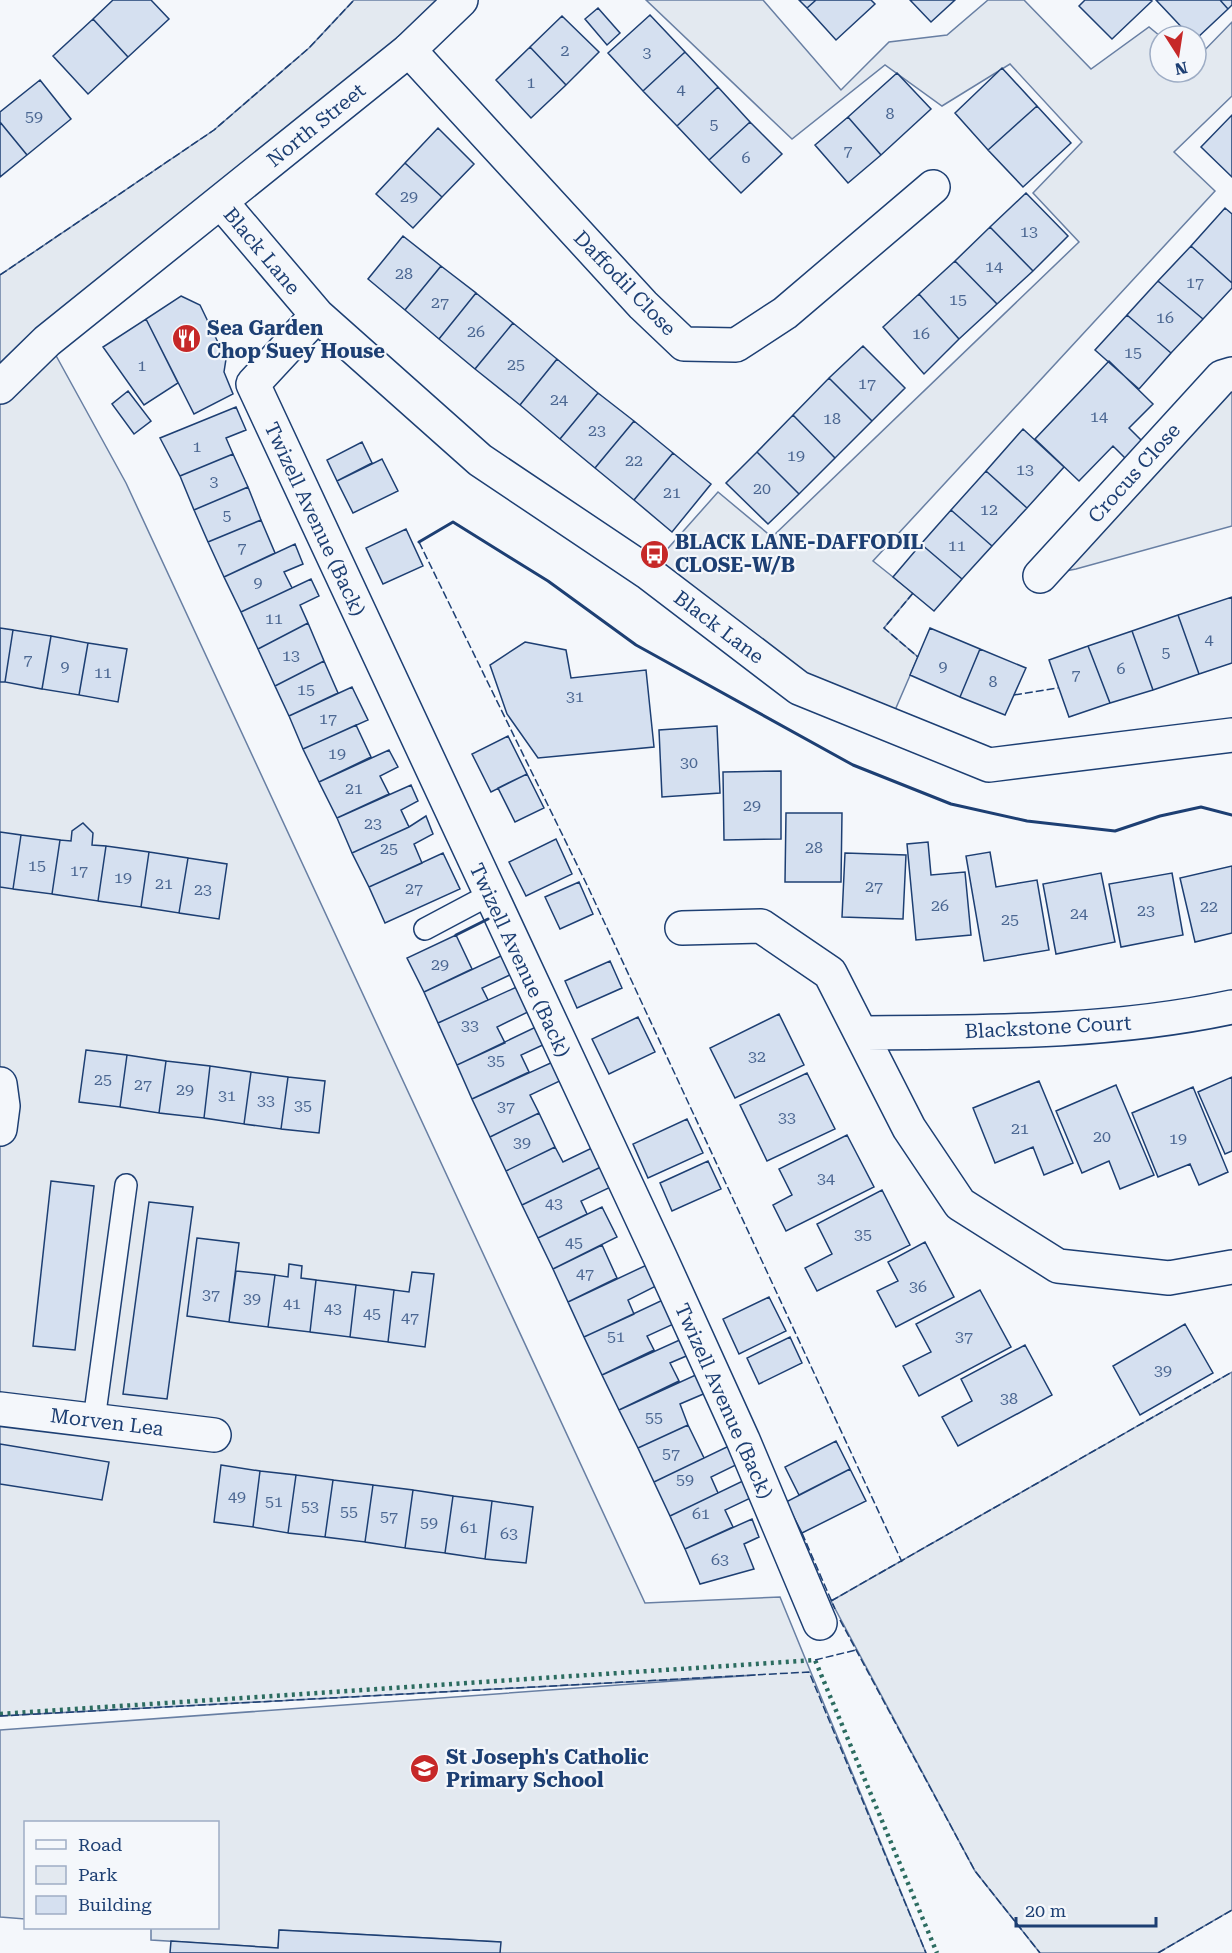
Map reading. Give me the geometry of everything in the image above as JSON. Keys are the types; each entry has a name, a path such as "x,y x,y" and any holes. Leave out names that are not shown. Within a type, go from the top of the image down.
{"street":[{"name":"North Street","path":"0,387 47,340 409,50 461,0"},
{"name":"Daffodil Close","path":"409,50 643,305 684,344 736,345 785,313 933,187"},
{"name":"Black Lane","path":"221,202 317,315 480,460 647,572 799,688 989,765 1232,735"},
{"name":"Twizell Avenue (Back)","path":"317,315 253,384 489,895 828,1618"},
{"name":"Crocus Close","path":"1040,576 1222,377 1232,374"},
{"path":"682,928 761,926 830,973 909,1128 960,1204 1058,1266 1168,1278 1232,1267"},
{"name":"Blackstone Court","path":"862,1033 991,1032 1170,1020 1232,1007"},
{"path":"0,1084 3,1106 0,1129"},
{"name":"Morven Lea","path":"0,1409 214,1435"}],"lane":[{"path":"425,929 489,895"},
{"path":"94,1420 126,1185"}],"green space":[{"path":"354,0 461,0 48,341 126,483 645,1603 780,1597 926,1953 500,1953 500,1942 280,1930 278,1948 151,1940 151,1929 219,1929 219,1821 24,1821 24,1919 0,1917 0,1730 756,1675 0,1716 0,275 214,130 309,48"},
{"path":"646,0 763,0 841,90 889,42 947,35 988,0 1024,0 1091,69 1148,28 1148,84 1208,84 1208,47 1232,22 1232,96 1174,152 1215,191 873,561 913,593 884,628 918,657 889,724 799,688 647,572 718,492 772,537 1079,242 1033,193 1082,142 1010,64 942,106 885,65 792,139"},
{"path":"1232,374 1232,526 1076,569 1040,576"},
{"path":"1232,1372 1232,1910 1158,1953 1040,1953 975,1871 831,1601"}],"building":[{"path":"113,0 151,0 169,19 128,57 93,19"},
{"path":"799,0 816,0 807,8"},
{"path":"816,0 871,0 875,4 836,40 807,8"},
{"path":"910,0 955,0 931,22"},
{"path":"1085,0 1152,1 1112,39 1079,6"},
{"path":"1156,0 1220,0 1228,9 1208,28 1208,24 1179,24"},
{"path":"1220,0 1232,0 1232,5 1228,9"},
{"path":"598,8 620,33 607,45 585,19"},
{"path":"650,15 685,52 643,91 608,53"},
{"path":"562,16 599,52 566,85 530,47"},
{"path":"93,19 128,57 88,94 53,56"},
{"path":"530,47 566,85 531,118 496,80"},
{"path":"685,52 718,87 677,126 643,91"},
{"path":"1002,68 1037,106 988,150 955,113"},
{"path":"897,73 931,109 881,155 848,117"},
{"path":"40,80 71,119 27,155 0,122 0,112"},
{"path":"718,87 750,122 709,160 677,126"},
{"path":"1037,106 1071,143 1023,187 988,150"},
{"path":"1232,115 1232,177 1201,147"},
{"path":"848,117 881,155 848,183 815,145"},
{"path":"0,122 27,155 0,177"},
{"path":"750,122 782,154 741,193 709,160"},
{"path":"438,128 474,164 442,197 405,163"},
{"path":"405,163 442,197 413,228 376,194"},
{"path":"1026,193 1068,236 1033,271 990,227"},
{"path":"1225,208 1232,214 1232,283 1191,246"},
{"path":"990,227 1033,271 997,304 955,261"},
{"path":"403,236 441,266 405,310 368,279"},
{"path":"1191,246 1232,283 1232,288 1203,319 1158,281"},
{"path":"955,261 997,304 959,339 919,294"},
{"path":"441,266 476,293 439,339 405,310"},
{"path":"1158,281 1203,319 1171,353 1127,315"},
{"path":"476,293 513,323 475,369 439,339"},
{"path":"919,294 959,339 924,374 883,327"},
{"name":"Sea Garden Chop Suey House","path":"181,296 200,305 226,359 224,372 233,394 194,414 146,319"},
{"path":"1127,315 1171,353 1139,389 1095,350"},
{"path":"146,319 178,383 144,405 103,347"},
{"path":"513,323 557,359 520,405 475,369"},
{"path":"863,346 905,388 872,421 829,378"},
{"path":"557,359 598,393 560,439 520,405"},
{"path":"1109,361 1153,404 1129,428 1143,442 1126,459 1113,446 1079,481 1035,439"},
{"path":"829,378 872,421 835,458 793,415"},
{"path":"128,391 151,421 134,434 112,404"},
{"path":"598,393 634,421 595,468 560,439"},
{"path":"236,407 246,430 226,438 233,454 180,476 160,438"},
{"path":"793,415 835,458 799,494 757,452"},
{"path":"634,421 673,453 634,500 595,468"},
{"path":"1023,429 1064,467 1027,508 986,471"},
{"path":"362,442 372,463 337,481 327,460"},
{"path":"757,452 799,494 768,524 726,483"},
{"path":"673,453 711,484 672,532 634,500"},
{"path":"233,454 248,487 194,510 180,476"},
{"path":"382,459 398,491 353,513 337,481"},
{"path":"986,471 1027,508 992,546 951,510"},
{"path":"248,487 261,520 208,542 194,510"},
{"path":"951,510 992,546 962,579 921,544"},
{"path":"261,520 275,553 224,577 208,542"},
{"path":"406,529 423,566 383,584 366,548"},
{"path":"295,544 303,564 284,572 292,588 241,612 224,577"},
{"path":"921,544 962,579 934,611 893,577"},
{"path":"311,579 319,596 300,605 308,623 258,649 241,612"},
{"path":"1232,597 1232,663 1199,674 1178,615"},
{"path":"1178,615 1199,674 1153,690 1132,631"},
{"path":"308,623 324,661 275,686 258,649"},
{"path":"0,628 13,630 5,682 0,682"},
{"path":"930,628 980,649 960,697 910,675"},
{"path":"13,630 51,636 42,689 5,682"},
{"path":"1132,631 1153,690 1110,703 1088,646"},
{"path":"51,636 88,643 79,695 42,689"},
{"path":"525,642 566,650 571,678 646,670 654,747 538,758 507,714 490,665"},
{"path":"88,643 127,649 118,702 79,695"},
{"path":"1088,646 1110,703 1069,717 1049,660"},
{"path":"980,649 1026,668 1005,715 960,697"},
{"path":"324,661 338,693 289,716 275,686"},
{"path":"352,687 368,720 303,749 289,716"},
{"path":"356,725 371,757 319,782 303,749"},
{"path":"717,726 720,793 662,797 659,730"},
{"path":"508,736 527,774 491,792 472,754"},
{"path":"389,750 398,767 380,776 389,794 337,818 319,782"},
{"path":"781,771 781,839 724,840 723,772"},
{"path":"527,774 544,808 515,822 498,788"},
{"path":"411,785 418,801 401,810 409,827 352,853 337,818"},
{"path":"786,813 842,813 841,882 785,882"},
{"path":"426,816 433,834 414,844 422,863 369,887 352,853 409,827"},
{"path":"83,823 93,833 92,845 106,846 98,901 52,894 60,840 71,841 72,831"},
{"path":"0,832 21,835 13,889 0,887"},
{"path":"21,835 60,840 52,894 13,889"},
{"path":"556,839 572,874 526,896 509,862"},
{"path":"928,842 931,875 965,872 971,935 916,940 907,844"},
{"path":"106,846 149,852 141,907 98,901"},
{"path":"149,852 188,858 179,913 141,907"},
{"path":"990,852 996,887 1037,880 1049,950 984,961 966,856"},
{"path":"443,853 460,889 385,923 369,887"},
{"path":"845,853 906,855 903,919 842,917"},
{"path":"188,858 227,864 219,919 179,913"},
{"path":"1232,866 1232,933 1195,942 1180,878"},
{"path":"1101,873 1115,942 1056,954 1043,884"},
{"path":"1172,873 1183,935 1121,947 1109,884"},
{"path":"579,882 593,914 560,929 545,897"},
{"path":"456,935 472,969 424,992 407,958"},
{"path":"505,954 514,973 482,988 488,1000 438,1023 424,992"},
{"path":"610,961 622,988 577,1008 565,981"},
{"path":"521,985 532,1010 497,1027 505,1043 457,1065 438,1023"},
{"path":"779,1014 804,1065 735,1098 710,1048"},
{"path":"638,1017 655,1052 609,1074 592,1039"},
{"path":"540,1025 547,1043 521,1055 529,1072 472,1099 457,1065"},
{"path":"86,1050 127,1055 120,1107 79,1102"},
{"path":"127,1055 166,1061 159,1113 120,1107"},
{"path":"166,1061 210,1066 204,1118 159,1113"},
{"path":"555,1061 564,1079 530,1095 539,1113 490,1137 472,1099"},
{"path":"210,1066 251,1072 244,1124 204,1118"},
{"path":"251,1072 288,1077 281,1129 244,1124"},
{"path":"807,1073 835,1129 767,1161 740,1105"},
{"path":"288,1077 325,1081 319,1133 281,1129"},
{"path":"1232,1077 1232,1151 1225,1154 1198,1092"},
{"path":"1039,1081 1073,1163 1044,1175 1033,1147 995,1163 973,1108"},
{"path":"1116,1085 1154,1175 1120,1189 1109,1161 1082,1173 1056,1111"},
{"path":"1193,1087 1228,1172 1199,1185 1190,1164 1158,1177 1132,1113"},
{"path":"539,1113 555,1147 506,1171 490,1137"},
{"path":"687,1119 703,1153 648,1178 633,1144"},
{"path":"847,1135 874,1187 786,1231 773,1205 792,1195 779,1169"},
{"path":"596,1146 605,1165 522,1205 506,1171 555,1147 563,1162"},
{"path":"708,1161 721,1189 672,1211 660,1183"},
{"path":"605,1165 615,1185 581,1201 587,1214 538,1238 522,1205"},
{"path":"51,1181 94,1186 75,1350 33,1346"},
{"path":"882,1190 910,1245 817,1291 805,1268 832,1254 817,1224"},
{"path":"149,1202 193,1207 167,1399 123,1394"},
{"path":"602,1207 617,1237 553,1269 538,1238"},
{"path":"197,1238 239,1243 229,1322 187,1316"},
{"path":"925,1242 954,1297 896,1327 877,1291 898,1281 888,1262"},
{"path":"602,1245 617,1278 568,1302 553,1269"},
{"path":"651,1263 660,1284 628,1300 634,1314 584,1337 568,1302"},
{"path":"289,1264 302,1266 301,1278 316,1280 310,1332 268,1327 275,1275 288,1277"},
{"path":"236,1271 275,1275 268,1327 229,1322"},
{"path":"412,1272 434,1274 425,1347 388,1342 394,1290 409,1292"},
{"path":"316,1280 356,1285 350,1337 310,1332"},
{"path":"356,1285 394,1290 388,1342 350,1337"},
{"path":"980,1290 1011,1347 919,1396 903,1366 931,1352 916,1324"},
{"path":"769,1297 786,1331 739,1354 723,1319"},
{"path":"667,1298 678,1322 647,1336 654,1350 602,1375 584,1337"},
{"path":"1185,1324 1213,1373 1140,1415 1113,1366"},
{"path":"790,1337 802,1363 759,1384 747,1358"},
{"path":"684,1338 691,1354 670,1363 679,1381 619,1410 602,1375"},
{"path":"1025,1345 1052,1395 958,1446 942,1417 972,1401 961,1379"},
{"path":"700,1373 708,1392 680,1404 688,1425 638,1448 619,1410"},
{"path":"688,1425 704,1458 654,1482 638,1448"},
{"path":"836,1441 850,1469 799,1495 785,1467"},
{"path":"0,1444 109,1462 102,1500 0,1484"},
{"path":"733,1444 742,1462 711,1477 718,1493 670,1516 654,1482"},
{"path":"221,1465 260,1471 253,1527 214,1522"},
{"path":"850,1469 866,1501 802,1533 786,1502"},
{"path":"260,1471 296,1475 288,1533 253,1527"},
{"path":"296,1475 333,1480 325,1537 288,1533"},
{"path":"749,1478 757,1495 725,1510 733,1527 685,1549 670,1516"},
{"path":"333,1480 373,1485 365,1542 325,1537"},
{"path":"373,1485 413,1490 405,1548 365,1542"},
{"path":"413,1490 453,1496 445,1553 405,1548"},
{"path":"453,1496 492,1501 485,1559 445,1553"},
{"path":"492,1501 533,1507 526,1563 485,1559"},
{"path":"752,1519 759,1537 744,1544 754,1569 700,1584 685,1549"},
{"path":"279,1930 501,1942 500,1953 170,1953 171,1941 278,1948"}],"hedge":[{"path":"0,1714 815,1660 937,1953"}],"fence":[{"path":"0,275 214,130 309,48 354,0"},
{"path":"419,542 587,885 902,1562"},
{"path":"913,593 884,628 918,657"},
{"path":"1014,695 1058,688"},
{"path":"831,1601 1232,1372"},
{"path":"802,1533 835,1609"},
{"path":"840,1620 975,1871 1040,1953"},
{"path":"815,1660 856,1650"},
{"path":"0,1716 809,1672 926,1953"},
{"path":"1158,1953 1232,1910"}],"wall":[{"path":"419,542 453,522 548,581 636,645 853,765 951,804 1027,821 1115,831 1160,816 1201,807 1232,815"},
{"path":"456,935 488,919"}],"place":[{"name":"Sea Garden Chop Suey House","path":"186,339"},
{"name":"BLACK LANE-DAFFODIL CLOSE-W/B","path":"654,554"},
{"name":"St Joseph's Catholic Primary School","path":"425,1769"}]}
